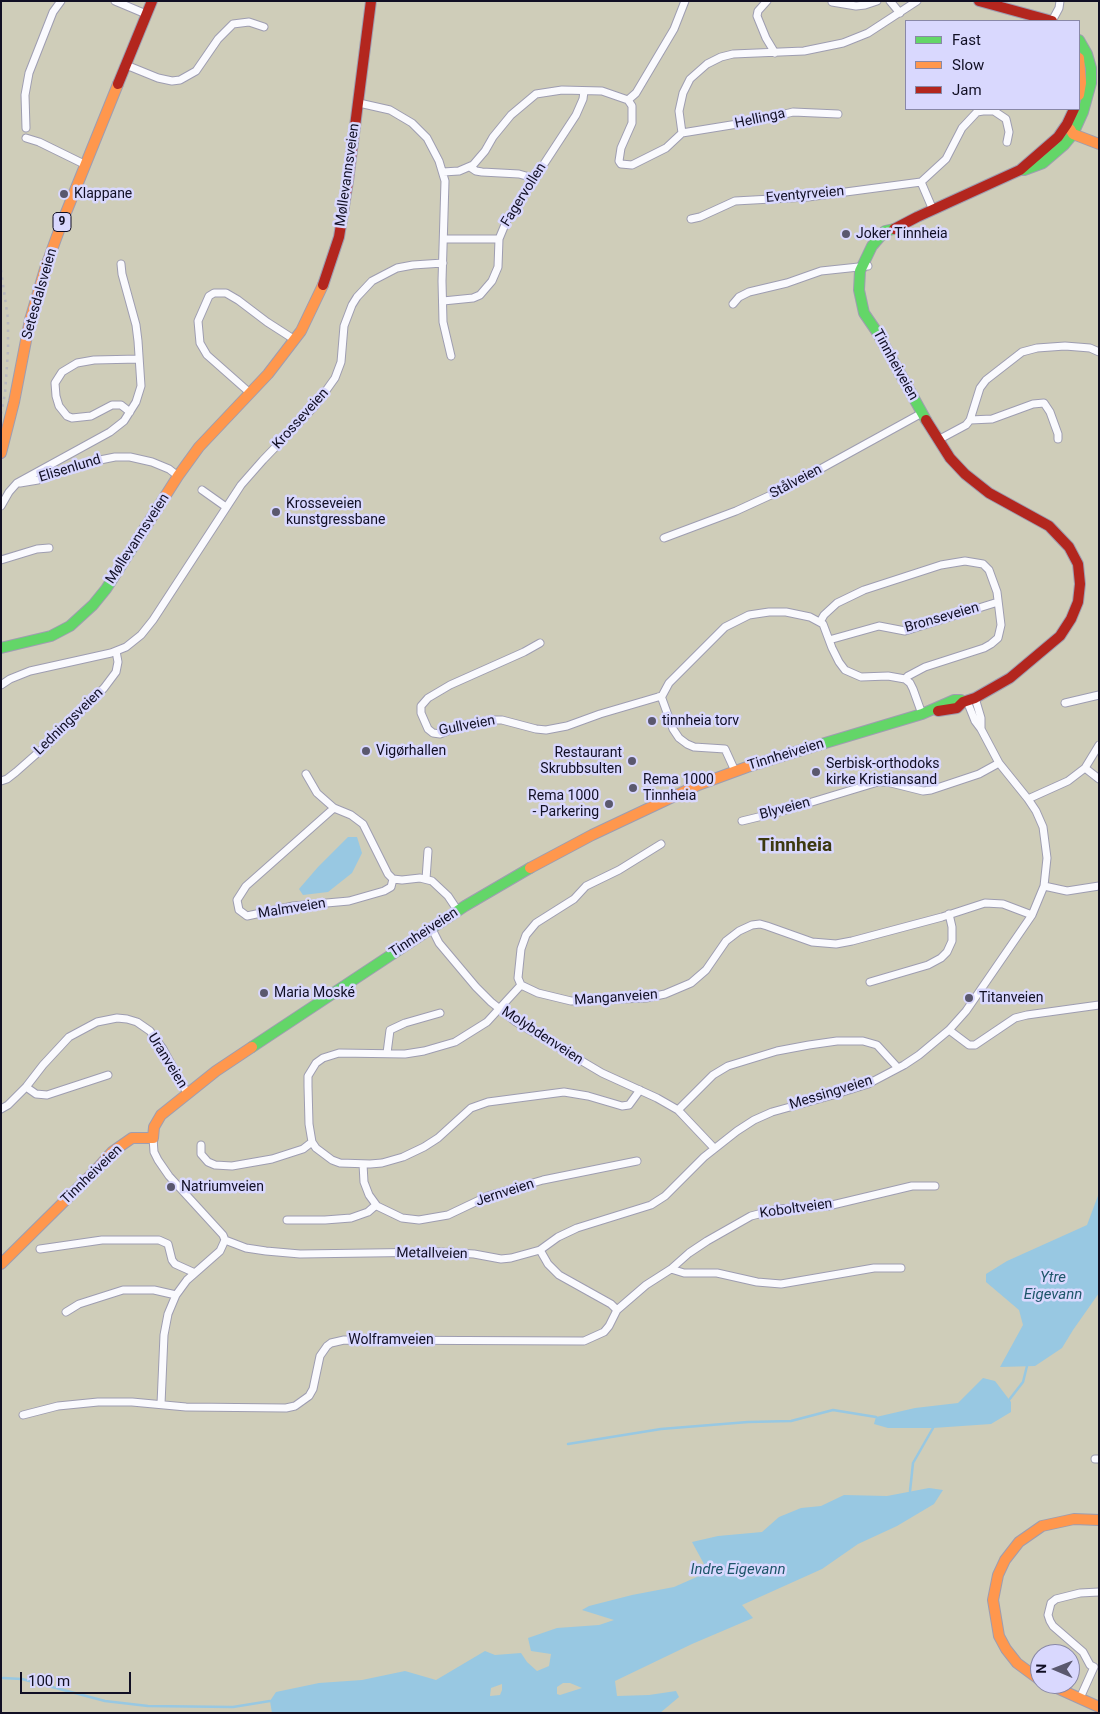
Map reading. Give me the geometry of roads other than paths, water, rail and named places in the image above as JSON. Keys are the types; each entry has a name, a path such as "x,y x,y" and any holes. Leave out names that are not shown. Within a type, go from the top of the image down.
{"main road":[{"name":"Setesdalsveien","path":"1,453 38,290 61,225 152,1"},
{"name":"Møllevannsveien","path":"1,648 51,636 70,626 85,613 106,589 178,476 199,447 268,374 294,340 312,311 335,250 344,210 364,103 372,1"},
{"path":"979,1 1049,20"},
{"path":"1072,124 1088,98 1091,83 1091,68 1087,54 1080,42"},
{"path":"1080,68 1080,86"},
{"path":"1020,170 1035,167 1064,145 1072,134 1074,110"},
{"path":"1072,124 1099,143"},
{"name":"Tinnheiveien","path":"1,1264 112,1152 132,1138 152,1138 154,1126 162,1115 216,1070 508,880 592,835 666,799 735,771 922,714 954,700 968,700 1010,678 1060,636 1071,619 1078,602 1078,564 1073,554 1057,532 989,493 957,466 938,440 877,332 864,313 860,299 859,284 869,251 885,231 891,231 1020,170 1072,124"},
{"path":"1072,134 1099,143"},
{"path":"1030,1673 1017,1663 999,1636 993,1600 998,1575 1009,1555 1020,1542 1042,1526 1074,1519 1099,1520"},
{"path":"1071,1694 1099,1707"}],"street":[{"path":"26,128 25,95 29,73 53,12 61,1"},
{"path":"115,1 146,14"},
{"path":"628,100 636,93 674,30 685,1"},
{"path":"767,1 758,11 757,16 766,38 775,53"},
{"path":"832,2 856,6 877,1"},
{"path":"890,1 900,13"},
{"path":"443,172 459,171 470,167 511,115 536,94 551,91 602,91 628,100 632,106 632,123 619,154 619,161 621,164 632,165 672,144 682,133 679,111 683,93 690,79 701,68 714,60 727,55 741,53 804,51 843,43 868,33 917,1"},
{"path":"1053,20 1059,8 1060,1"},
{"path":"126,66 158,78 172,81 180,80 196,71 218,39 233,24 249,22 264,28"},
{"name":"Fagervollen","path":"443,301 474,298 486,289 496,274 499,239 511,212 576,115 583,99 584,91"},
{"path":"364,103 402,115 420,130 434,147 443,172 445,181 444,332 451,356"},
{"path":"933,210 929,196 921,182 946,159 962,128 977,112 994,111 1006,119 1009,132 1007,142"},
{"name":"Hellinga","path":"682,133 756,121 793,112 838,114"},
{"path":"26,138 39,142 86,165"},
{"path":"470,167 476,171 519,174 534,178"},
{"name":"Eventyrveien","path":"691,219 700,217 735,201 830,194 921,182"},
{"path":"444,238 499,239"},
{"name":"Krosseveien","path":"1,685 30,671 116,651 137,639 153,620 226,507 251,473 316,406 335,378 341,362 344,326 357,297 372,281 396,268 443,263"},
{"path":"1,506 17,483 110,432 124,421 136,402 140,386 139,350 136,325 121,264"},
{"path":"732,304 749,292 787,284 829,269 865,266"},
{"path":"250,393 207,355 200,343 198,321 209,296 214,293 226,293 294,340"},
{"path":"938,440 966,425 970,420 980,388 986,380 1022,352 1037,348 1065,346 1090,348 1099,352"},
{"path":"130,412 121,405 112,405 91,416 72,418 62,411 59,406 55,383 62,372 76,362 138,359"},
{"path":"970,420 992,419 1032,404 1044,403 1050,412 1058,439"},
{"name":"Stålveien","path":"664,538 736,511 784,489 922,413"},
{"name":"Elisenlund","path":"17,483 38,480 85,464 115,457 130,457 152,462 169,469 178,476"},
{"path":"202,490 226,507"},
{"path":"1,560 37,549 49,548"},
{"name":"Bronseveien","path":"820,622 837,603 864,590 941,565 964,561 974,561 982,564 989,570 997,592 1001,633 998,638 991,644 925,667 905,679"},
{"name":"Bronseveien","path":"829,640 878,626 905,631 998,602"},
{"path":"735,771 725,749 694,747 679,738 673,729 661,696 669,684 720,632 739,619 758,613 774,612 803,615 820,622 823,624 839,662 845,670 861,677 888,676 905,679 913,689 922,714"},
{"name":"Gullveien","path":"540,643 524,652 450,684 428,698 422,704 421,713 428,729 433,733 440,734 463,725 502,720 546,730 567,726 661,696"},
{"name":"Ledningsveien","path":"1,781 7,779 50,742 107,686 117,667 116,651"},
{"path":"1065,703 1099,695"},
{"name":"Messingveien","path":"540,1250 558,1237 577,1228 651,1205 665,1196 714,1148 737,1131 772,1112 868,1084 898,1068 918,1055 949,1030 972,1004 1032,915 1044,886 1047,858 1045,836 1039,819 1028,799 999,762 981,729 981,718 968,700"},
{"path":"1028,799 1068,781 1085,768 1099,745"},
{"name":"Blyveien","path":"742,821 779,812 878,782 887,782 923,791 931,790 973,776 999,762"},
{"path":"1085,768 1099,779"},
{"path":"306,774 317,794 334,808 351,815 362,824 388,874 393,879 426,879 448,896 458,911"},
{"name":"Malmveien","path":"334,808 246,886 237,900 239,910 247,916 293,906 349,901 390,887 393,879"},
{"path":"640,1090 629,1105 622,1106 588,1096 564,1092 488,1102 471,1108 438,1138 403,1157 382,1163 340,1163 332,1160 316,1148 312,1142 309,1124 308,1076 316,1063 323,1058 339,1053 416,1053 455,1042 472,1033 500,1010 521,985 518,978 521,949 526,935 536,923 574,899 586,886 619,870 661,844"},
{"path":"426,879 428,851"},
{"path":"1044,886 1067,891 1099,886"},
{"name":"Manganveien","path":"521,985 538,993 571,1001 616,1000 656,996 683,987 699,977 726,941 739,930 752,925 760,924 812,942 842,943 985,903 1003,904 1032,915"},
{"path":"870,982 928,965 941,958 947,952 952,941 952,927 949,914"},
{"name":"Molybdenveien","path":"432,929 439,943 452,959 476,987 500,1010 528,1030 591,1067 678,1110 714,1148"},
{"path":"949,1030 969,1045 975,1045 1015,1018 1099,1005"},
{"path":"387,1053 390,1030 405,1023 440,1013"},
{"name":"Uranveien","path":"1,1109 8,1105 26,1086 69,1037 97,1022 120,1018 137,1022 150,1031 163,1049 187,1093"},
{"path":"678,1110 705,1082 721,1070 738,1062 777,1051 828,1042 863,1041 877,1045 898,1068"},
{"path":"26,1086 36,1094 47,1095 108,1075"},
{"path":"152,1138 154,1152 169,1176 225,1240 220,1251 187,1280 176,1294 168,1314 164,1335 161,1404"},
{"path":"200,1145 201,1154 208,1162 215,1165 232,1166 272,1159 303,1149 312,1142"},
{"name":"Jernveien","path":"376,1206 402,1218 410,1220 428,1219 448,1214 488,1196 591,1169 637,1161"},
{"path":"287,1220 351,1218 368,1212 376,1206 364,1182 363,1164"},
{"name":"Koboltveien","path":"617,1310 707,1241 742,1220 764,1211 828,1206 912,1186 935,1186"},
{"path":"40,1249 102,1240 159,1240 168,1244 175,1264 195,1273"},
{"name":"Metallveien","path":"225,1240 246,1248 286,1253 440,1252 474,1254 501,1259 521,1256 540,1250"},
{"path":"540,1250 548,1264 559,1275 611,1304 617,1310"},
{"path":"671,1269 684,1273 717,1273 757,1282 781,1284 874,1268 901,1268"},
{"path":"66,1312 79,1304 123,1290 154,1290 176,1294"},
{"name":"Wolframveien","path":"23,1415 46,1408 86,1402 132,1402 186,1407 286,1408 295,1406 309,1396 313,1389 320,1356 326,1346 336,1341 352,1339 584,1341 604,1332 610,1326 617,1310"},
{"path":"1080,1698 1096,1667 1090,1665 1082,1652 1053,1626 1048,1614 1051,1603 1056,1599 1080,1593 1099,1592"}],"water":[{"path":"348,837 357,837 362,853 352,873 328,892 303,895 299,889"},
{"name":"Ytre Eigevann","path":"1099,1193 1099,1293 1062,1348 1035,1366 1000,1367 1023,1325 1019,1310 986,1282 986,1274 1007,1261 1087,1225"},
{"path":"983,1378 995,1381 1011,1402 1011,1412 991,1424 933,1428 888,1428 874,1424 876,1417 915,1408 958,1403"},
{"name":"Indre Eigevann","path":"929,1488 943,1490 934,1504 897,1526 858,1544 822,1569 742,1605 753,1618 692,1644 615,1681 617,1696 649,1695 676,1691 679,1697 660,1713 272,1713 270,1701 276,1692 319,1683 362,1680 405,1671 436,1680 485,1651 495,1655 521,1653 537,1671 549,1666 551,1654 531,1651 528,1638 557,1628 599,1625 614,1620 582,1610 589,1606 632,1595 674,1587 699,1576 704,1564 692,1542 718,1536 762,1532 779,1517 801,1508 821,1506 844,1495 887,1496","holes":["563,1683 570,1683 582,1688 560,1695 557,1694 557,1687","502,1684 500,1695 490,1696 491,1688"]}],"waterway":[{"path":"1009,1400 1023,1382 1027,1366"},
{"path":"568,1444 661,1429 748,1422 791,1421 833,1410 876,1417"},
{"path":"910,1491 913,1463 933,1428"},
{"path":"3,1678 22,1679 105,1701 148,1706 233,1707 270,1701"}],"railway":[{"path":"1,270 8,319 5,394 1,414"}],"place":[{"name":"Klappane","path":"64,194"},
{"name":"Joker Tinnheia","path":"846,234"},
{"name":"Krosseveien kunstgressbane","path":"276,512"},
{"name":"tinnheia torv","path":"652,721"},
{"name":"Vigørhallen","path":"366,751"},
{"name":"Restaurant Skrubbsulten","path":"632,761"},
{"name":"Serbisk-orthodoks kirke Kristiansand","path":"816,772"},
{"name":"Rema 1000 Tinnheia","path":"633,788"},
{"name":"Rema 1000 - Parkering","path":"609,804"},
{"name":"Maria Moské","path":"264,993"},
{"name":"Titanveien","path":"969,998"},
{"name":"Natriumveien","path":"171,1187"}],"district":[{"name":"Tinnheia","path":"795,846"}]}
